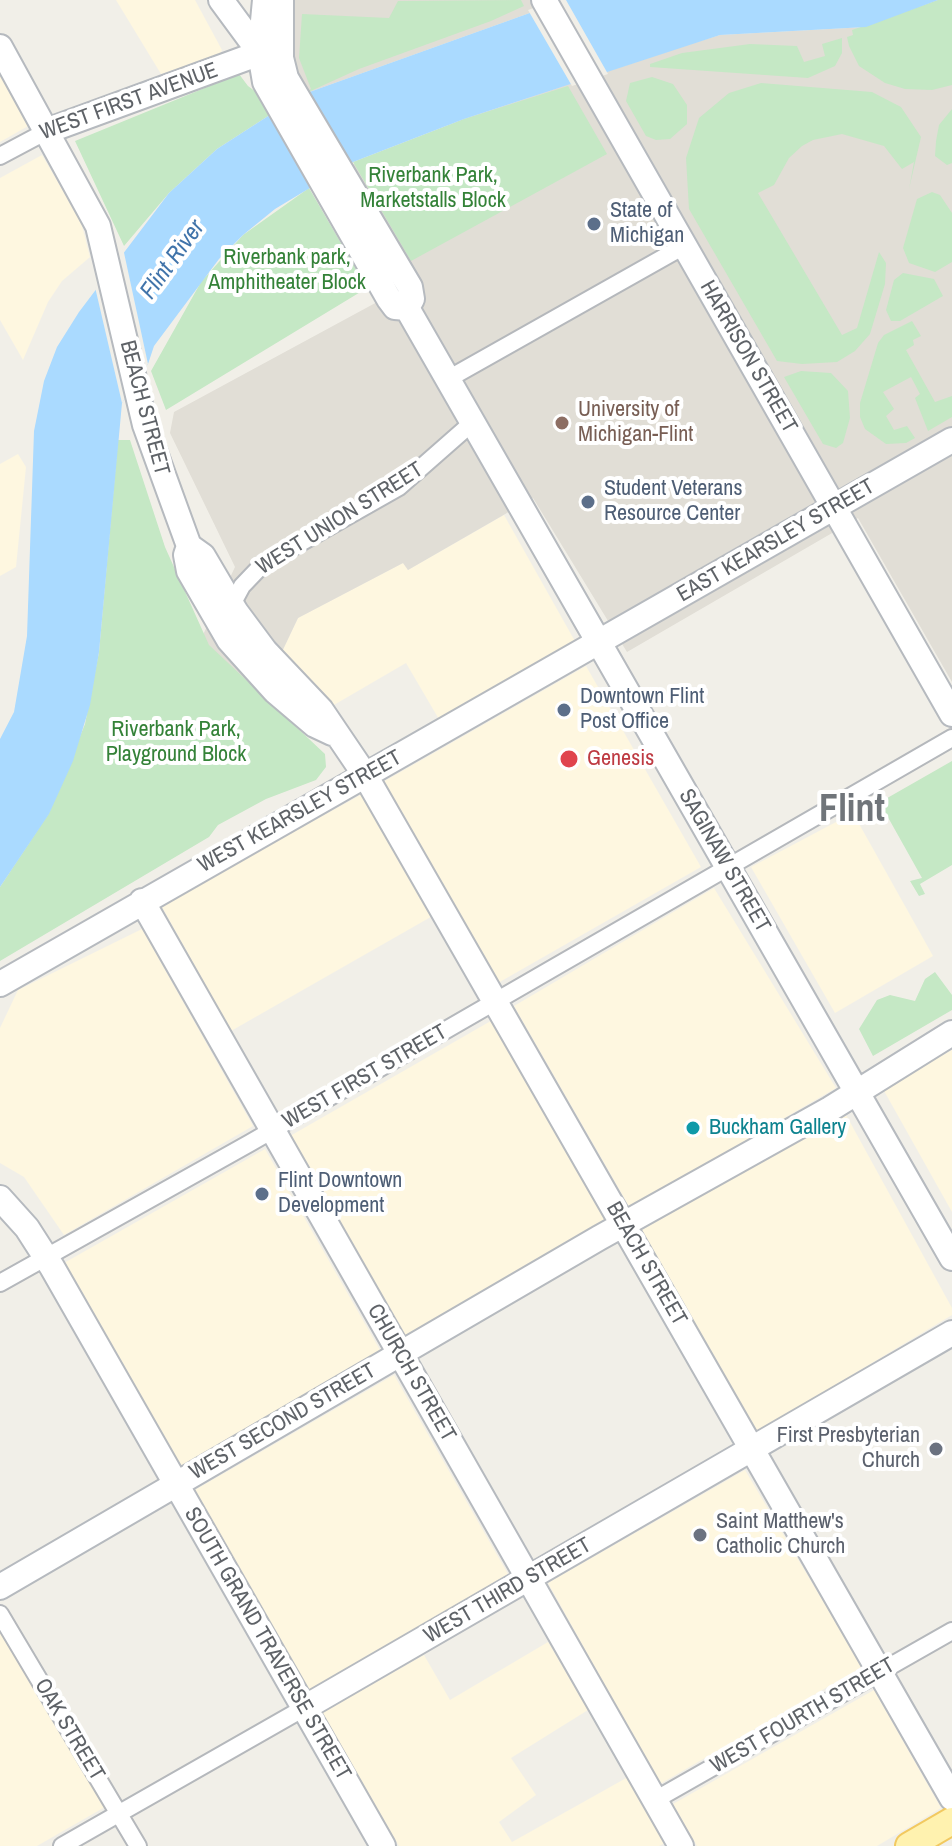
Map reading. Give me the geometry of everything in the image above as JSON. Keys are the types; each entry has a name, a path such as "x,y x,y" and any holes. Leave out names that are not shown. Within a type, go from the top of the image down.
{"main road":[{"path":"909,1846 952,1821"}],"street":[{"path":"221,0 271,53"},
{"path":"265,0 271,53"},
{"path":"271,53 281,0"},
{"name":"HARRISON STREET","path":"544,0 952,714"},
{"name":"BEACH STREET","path":"0,47 92,210 158,467 189,546 187,567 221,627 275,691 315,725 335,734"},
{"name":"SAGINAW STREET","path":"271,53 262,73 285,97 372,247 392,304 407,308 952,1258"},
{"name":"WEST FIRST AVENUE","path":"0,156 47,131 271,53"},
{"path":"448,379 684,246"},
{"name":"WEST UNION STREET","path":"221,627 247,580 263,564 387,494 423,469 473,422"},
{"name":"EAST KEARSLEY STREET","path":"600,642 952,440"},
{"name":"BEACH STREET","path":"189,546 203,556 231,605 265,651 321,710 365,775 952,1798"},
{"name":"WEST KEARSLEY STREET","path":"0,984 600,642"},
{"name":"WEST FIRST STREET","path":"0,1283 272,1131 952,738"},
{"name":"CHURCH STREET","path":"142,901 681,1846"},
{"name":"WEST SECOND STREET","path":"0,1587 952,1033"},
{"name":"SOUTH GRAND TRAVERSE STREET","path":"0,1198 46,1258 383,1846"},
{"name":"WEST THIRD STREET","path":"62,1846 952,1333"},
{"name":"OAK STREET","path":"0,1614 138,1846"},
{"name":"WEST FOURTH STREET","path":"655,1800 952,1631"}],"shaded area":[{"path":"116,0 195,0 222,50 219,55 161,74"},
{"path":"292,0 566,0 304,94 293,70"},
{"name":"University of Michigan-Flint","path":"938,0 952,0 952,682 858,518 627,652 533,498 408,570 403,563 298,618 193,839 110,832 235,567 170,433 174,412 379,301 335,172 464,119 720,35 866,27"},
{"path":"0,74 30,125 0,142"},
{"path":"42,155 81,222 90,257 62,281 48,302 23,360 0,320 0,178"},
{"path":"18,454 26,467 16,567 0,576 0,464"},
{"path":"504,515 576,643 440,721 406,663 327,709 279,658 298,618 403,563 408,570"},
{"path":"586,666 701,867 498,983 383,782"},
{"path":"366,792 436,914 231,1031 161,905"},
{"path":"853,813 933,956 835,1013 751,867"},
{"path":"714,888 836,1088 630,1208 514,1006"},
{"path":"142,929 253,1126 64,1235 24,1177 0,1163 0,1028 18,990"},
{"path":"496,1018 606,1221 404,1337 290,1136"},
{"path":"952,1050 952,1212 883,1089"},
{"path":"845,1113 952,1308 952,1315 755,1433 642,1230"},
{"path":"265,1149 380,1350 181,1466 64,1263"},
{"path":"394,1375 508,1574 309,1691 195,1490"},
{"path":"745,1470 862,1667 660,1784 548,1583"},
{"path":"0,1629 105,1807 37,1846 0,1846"},
{"path":"548,1642 588,1710 511,1758 536,1795 499,1822 512,1842 628,1777 667,1842 659,1846 399,1846 322,1713 424,1655 450,1700"},
{"path":"874,1690 941,1808 877,1846 697,1846 673,1804"}],"green space":[{"path":"521,0 524,6 491,21 359,69 304,94 311,89 299,58 302,14 389,18 398,1"},
{"path":"938,0 952,0 952,85 932,90 905,89 885,83 859,66 847,37 853,35 852,30"},
{"path":"842,38 842,53 835,66 808,78 650,67 650,64 682,53 750,44 797,46 804,62 825,56 822,44"},
{"path":"239,74 248,86 279,109 217,149 169,193 124,246 75,141"},
{"path":"652,77 673,84 687,105 687,124 670,139 656,140 646,136 626,101 630,83"},
{"path":"761,83 872,92 901,107 921,137 909,189 914,162 902,169 884,146 842,134 813,140 802,146 789,158 774,185 758,193 842,335 857,328 879,252 886,263 885,284 870,334 855,351 837,362 802,364 777,361 689,209 686,158 699,118 729,93"},
{"name":"Riverbank Park, Marketstalls Block","path":"568,86 607,154 411,261 353,162 464,119"},
{"path":"952,109 952,163 947,165 935,156 936,141 939,125"},
{"name":"Riverbank park, Amphitheater Block","path":"309,188 367,288 166,410 151,371 201,282 243,235"},
{"path":"932,192 940,195 952,213 952,262 935,272 909,263 903,248 917,199"},
{"path":"903,273 934,279 943,296 900,321 891,321 886,310 894,280"},
{"path":"912,321 921,336 913,340 914,345 906,350 935,402 952,396 952,417 928,431 915,398 920,394 911,377 883,392 894,409 886,416 894,430 907,426 915,438 906,443 886,444 865,429 860,417 860,403 878,343 884,335"},
{"path":"801,371 831,373 848,391 850,418 843,443 836,448 823,444 784,377"},
{"name":"Riverbank Park, Playground Block","path":"118,440 130,440 165,547 209,645 325,754 326,767 316,780 266,799 218,825 209,837 0,961 0,887 49,813 85,724 99,652"},
{"path":"952,761 952,865 920,884 925,894 919,896 910,881 922,878 885,812 868,809"},
{"path":"935,972 952,995 952,1010 873,1056 859,1029 877,1000 890,995 915,1001 925,979"}],"water":[{"name":"Flint River","path":"566,0 938,0 866,27 720,35 464,119 353,162 275,209 243,235 219,259 154,346 148,364 122,403 99,652 90,705 73,761 49,814 0,887 0,739 14,712 27,636 34,431 44,381 57,347 79,312 169,193 217,149 279,109 304,94"}],"pier":[{"path":"556,0 566,0 608,74 572,86 528,10"},
{"path":"123,248 148,364 122,403 95,287"}],"place":[{"name":"State of Michigan","path":"594,224"},
{"name":"University of Michigan-Flint","path":"562,423"},
{"name":"Student Veterans Resource Center","path":"588,502"},
{"name":"Downtown Flint Post Office","path":"564,710"},
{"name":"Genesis","path":"569,759"},
{"name":"Buckham Gallery","path":"693,1128"},
{"name":"Flint Downtown Development","path":"262,1194"},
{"name":"First Presbyterian Church","path":"936,1449"},
{"name":"Saint Matthew's Catholic Church","path":"700,1535"}],"district":[{"name":"Flint","path":"852,811"}]}
